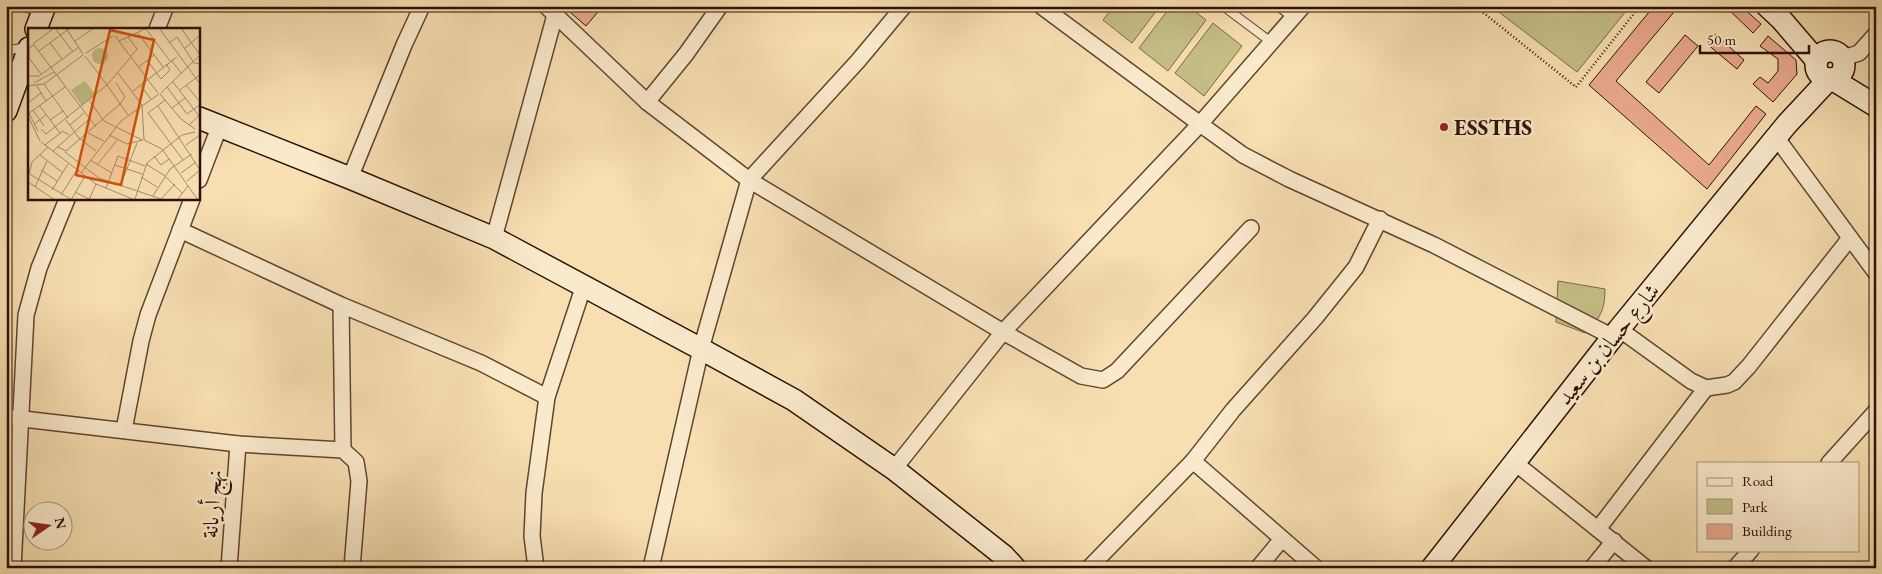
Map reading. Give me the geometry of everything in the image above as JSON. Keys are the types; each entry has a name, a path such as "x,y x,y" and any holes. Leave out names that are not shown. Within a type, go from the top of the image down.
{"street":[{"path":"157,28 166,6"},
{"path":"350,178 404,45 422,6"},
{"path":"647,102 686,54 720,6"},
{"path":"651,568 701,349 749,180 858,61 904,6"},
{"path":"1042,6 1200,124 1251,159 1289,179 1380,219 1616,333 1706,388 1727,385 1740,376 1850,238"},
{"path":"894,469 1003,332 1213,111 1270,42 1303,6"},
{"path":"494,238 550,11 647,102 749,180 1003,332 1081,376 1103,380 1117,370 1251,228"},
{"path":"1774,13 1876,106"},
{"path":"1830,65 1859,53 1876,34"},
{"path":"7,106 28,49"},
{"path":"1830,65 1876,102"},
{"name":"شارع حسان بن سعيد","path":"1432,568 1616,333 1781,131 1830,65"},
{"path":"200,118 494,238 794,400 894,469 1004,556 1015,568"},
{"path":"200,177 220,125"},
{"path":"1781,131 1850,238 1876,273"},
{"path":"13,568 14,418 26,316 39,268 68,200"},
{"path":"124,430 141,341 148,315 192,200"},
{"path":"1088,568 1193,461 1233,410 1348,278 1363,256 1380,219"},
{"path":"180,230 341,305 481,363 547,397"},
{"path":"536,568 532,536 534,502 547,397 584,285"},
{"path":"341,305 343,450"},
{"path":"1598,529 1706,388"},
{"path":"1830,462 1876,411"},
{"path":"14,418 238,444 343,450 356,462 359,480 352,568"},
{"name":"نهج أريانة","path":"229,568 238,444"},
{"path":"1193,461 1316,568"},
{"path":"1514,462 1646,568"},
{"path":"1258,568 1282,539"},
{"path":"1592,568 1614,541"},
{"path":"1735,568 1749,552"}],"lane":[{"path":"17,6 41,16"},
{"path":"1223,6 1270,42"},
{"path":"1278,6 1293,18"},
{"path":"6,48 12,50 28,49"}],"path":[{"path":"1475,6 1576,87 1640,6"}],"green space":[{"path":"1114,6 1160,6 1132,43 1103,20"},
{"path":"1171,6 1188,6 1206,20 1168,71 1139,48"},
{"path":"1491,6 1630,6 1577,72"},
{"path":"1213,23 1242,46 1204,96 1175,73"},
{"path":"1558,281 1605,289 1601,314 1585,333 1556,322"}],"building":[{"path":"563,6 603,6 586,26"},
{"path":"1654,6 1679,6 1616,81 1709,165 1756,106 1766,114 1707,189 1589,85"},
{"path":"1725,6 1741,6 1761,24 1753,33"},
{"path":"1715,34 1744,60 1737,69 1707,44"},
{"path":"1685,35 1698,46 1659,93 1646,82"},
{"path":"1768,36 1796,60 1797,74 1773,102 1753,84 1760,77 1768,83 1778,71 1778,59 1760,46"}],"place":[{"name":"ESSTHS","path":"1444,127"}]}
